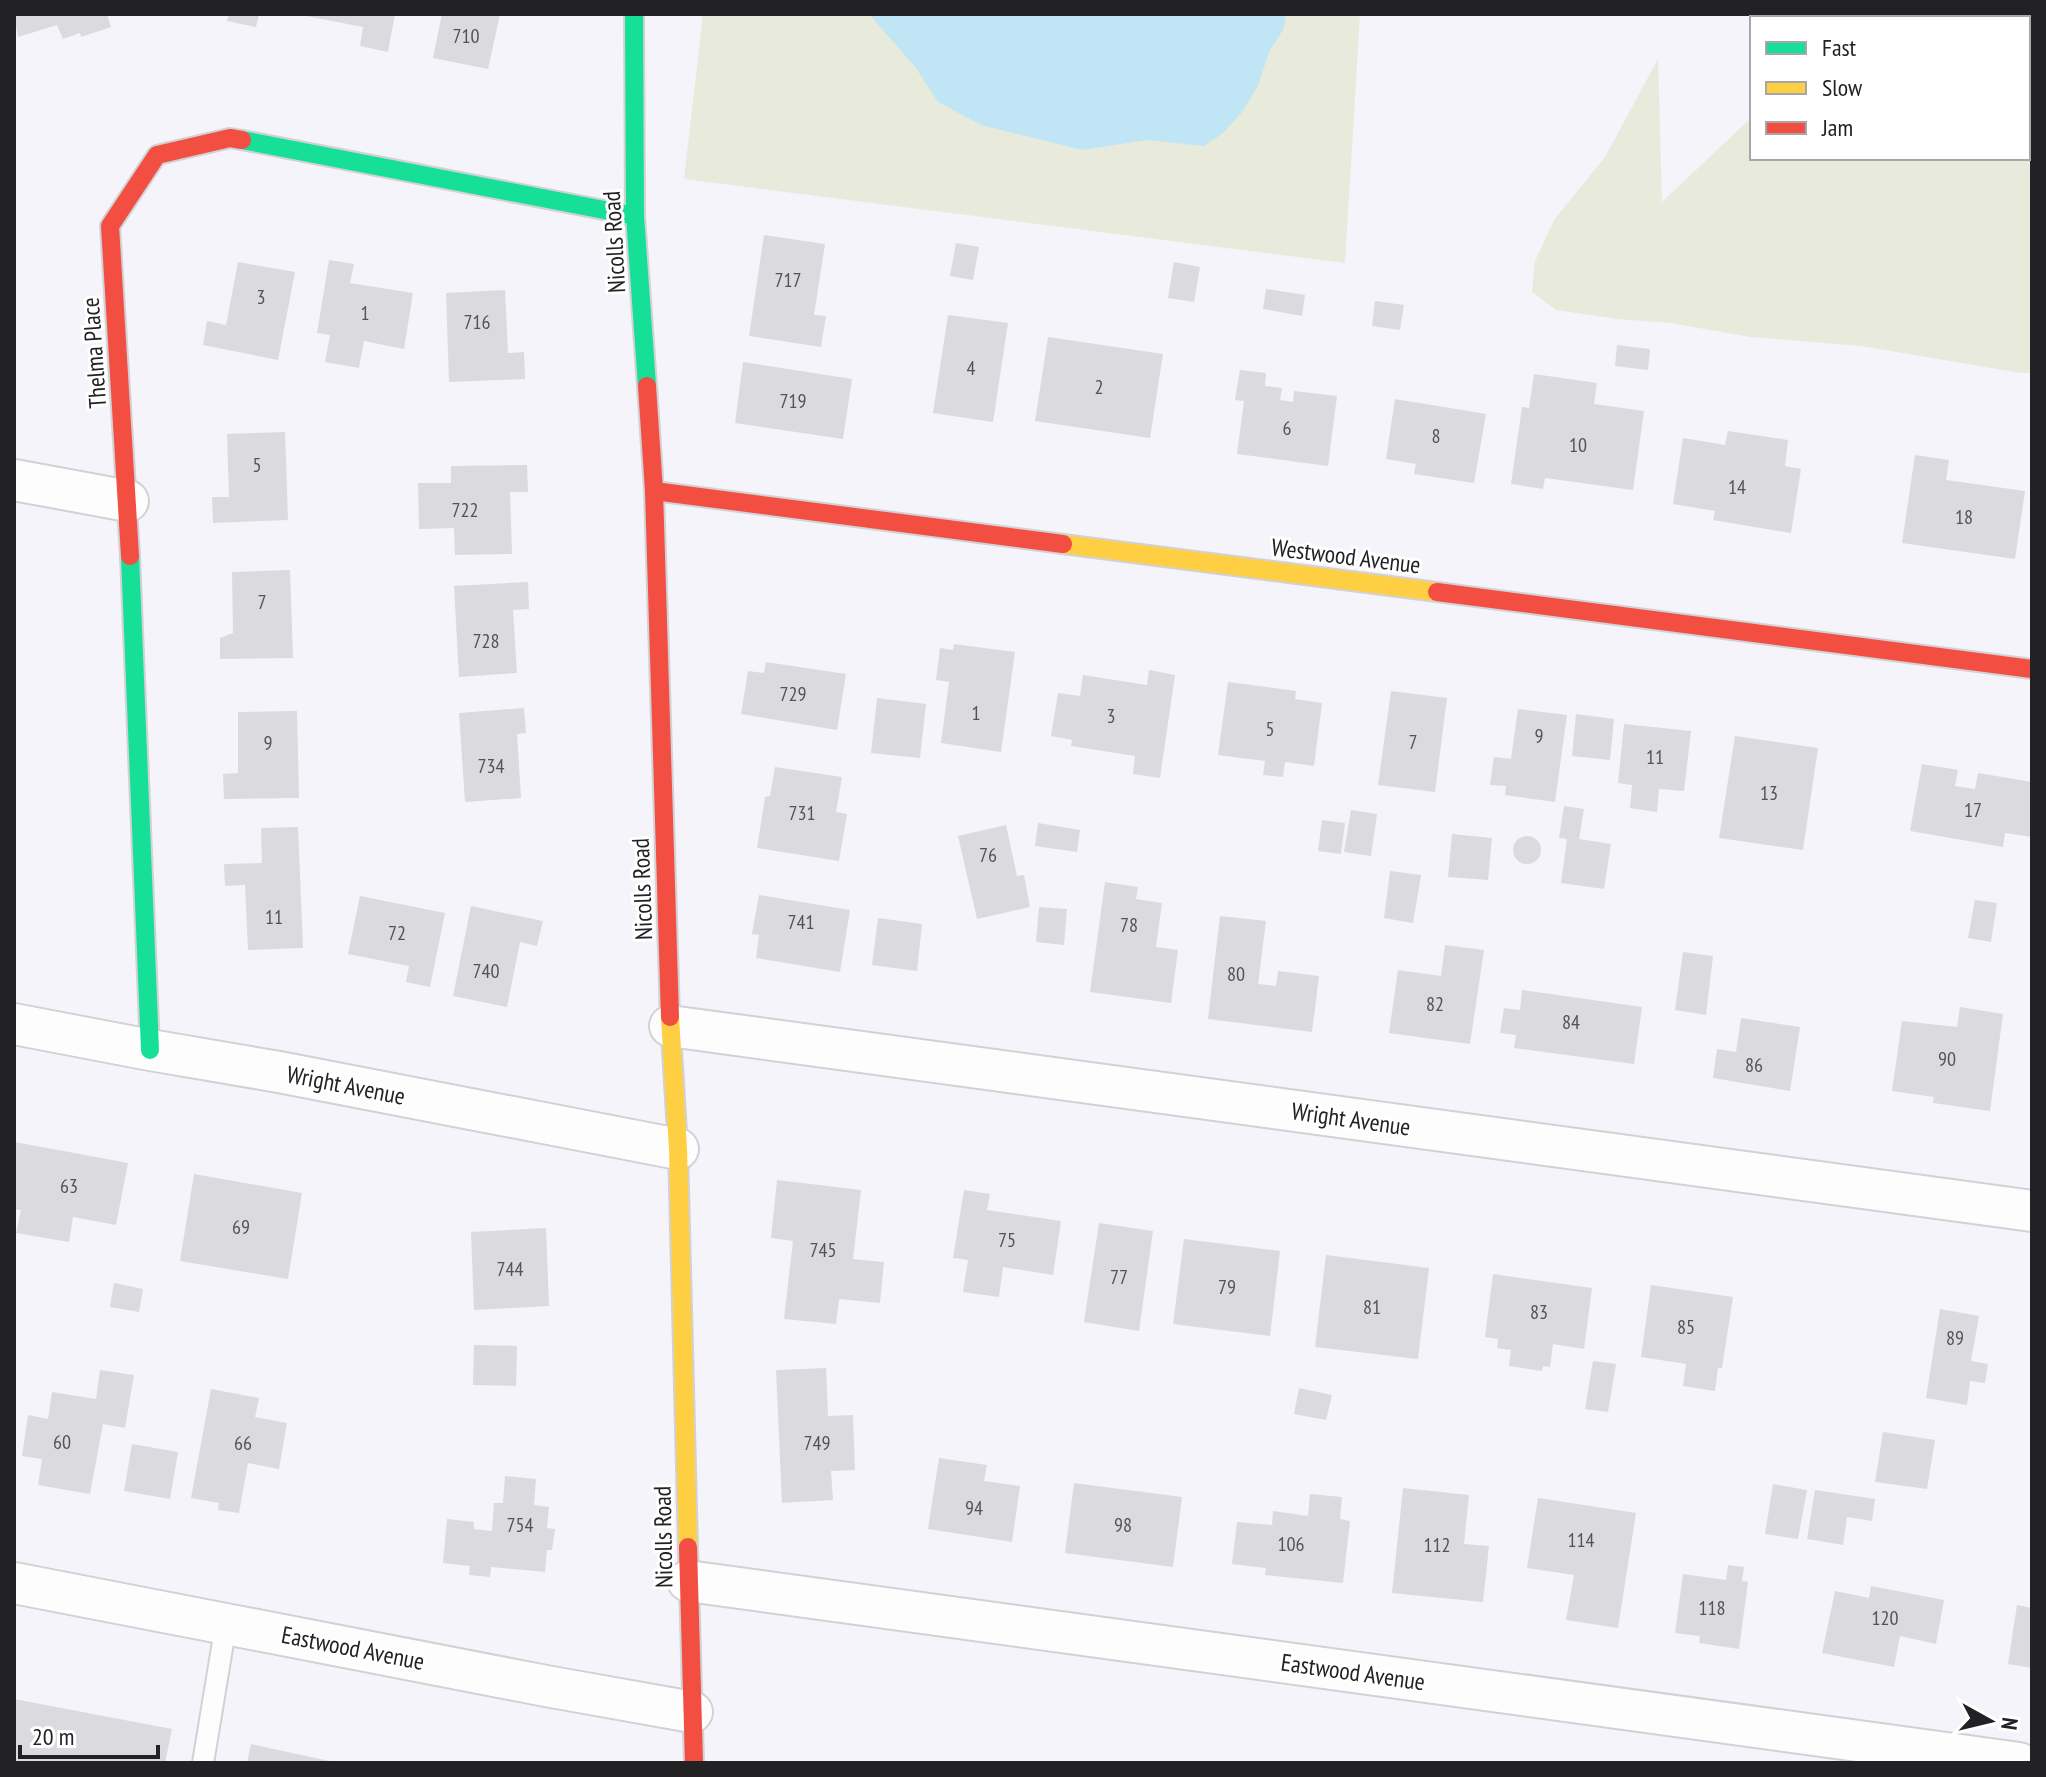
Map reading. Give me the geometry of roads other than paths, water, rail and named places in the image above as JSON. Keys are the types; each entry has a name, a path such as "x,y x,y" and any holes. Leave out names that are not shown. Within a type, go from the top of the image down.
{"street":[{"name":"Nicolls Road","path":"634,14 635,216 654,491 670,1026 678,1149 694,1763"},
{"name":"Thelma Place","path":"150,1050 128,501 110,226 157,155 230,138 635,216"},
{"path":"14,480 128,501"},
{"name":"Westwood Avenue","path":"654,491 2032,669"},
{"name":"Wright Avenue","path":"14,1024 678,1149"},
{"name":"Wright Avenue","path":"670,1026 2032,1211"},
{"name":"Eastwood Avenue","path":"688,1581 2019,1763"},
{"name":"Eastwood Avenue","path":"14,1583 692,1712"}],"lane":[{"path":"203,1763 226,1624"}],"water":[{"path":"869,14 1286,14 1284,28 1269,52 1258,86 1242,112 1223,133 1204,146 1147,140 1082,150 981,125 938,102 916,68"}]}
